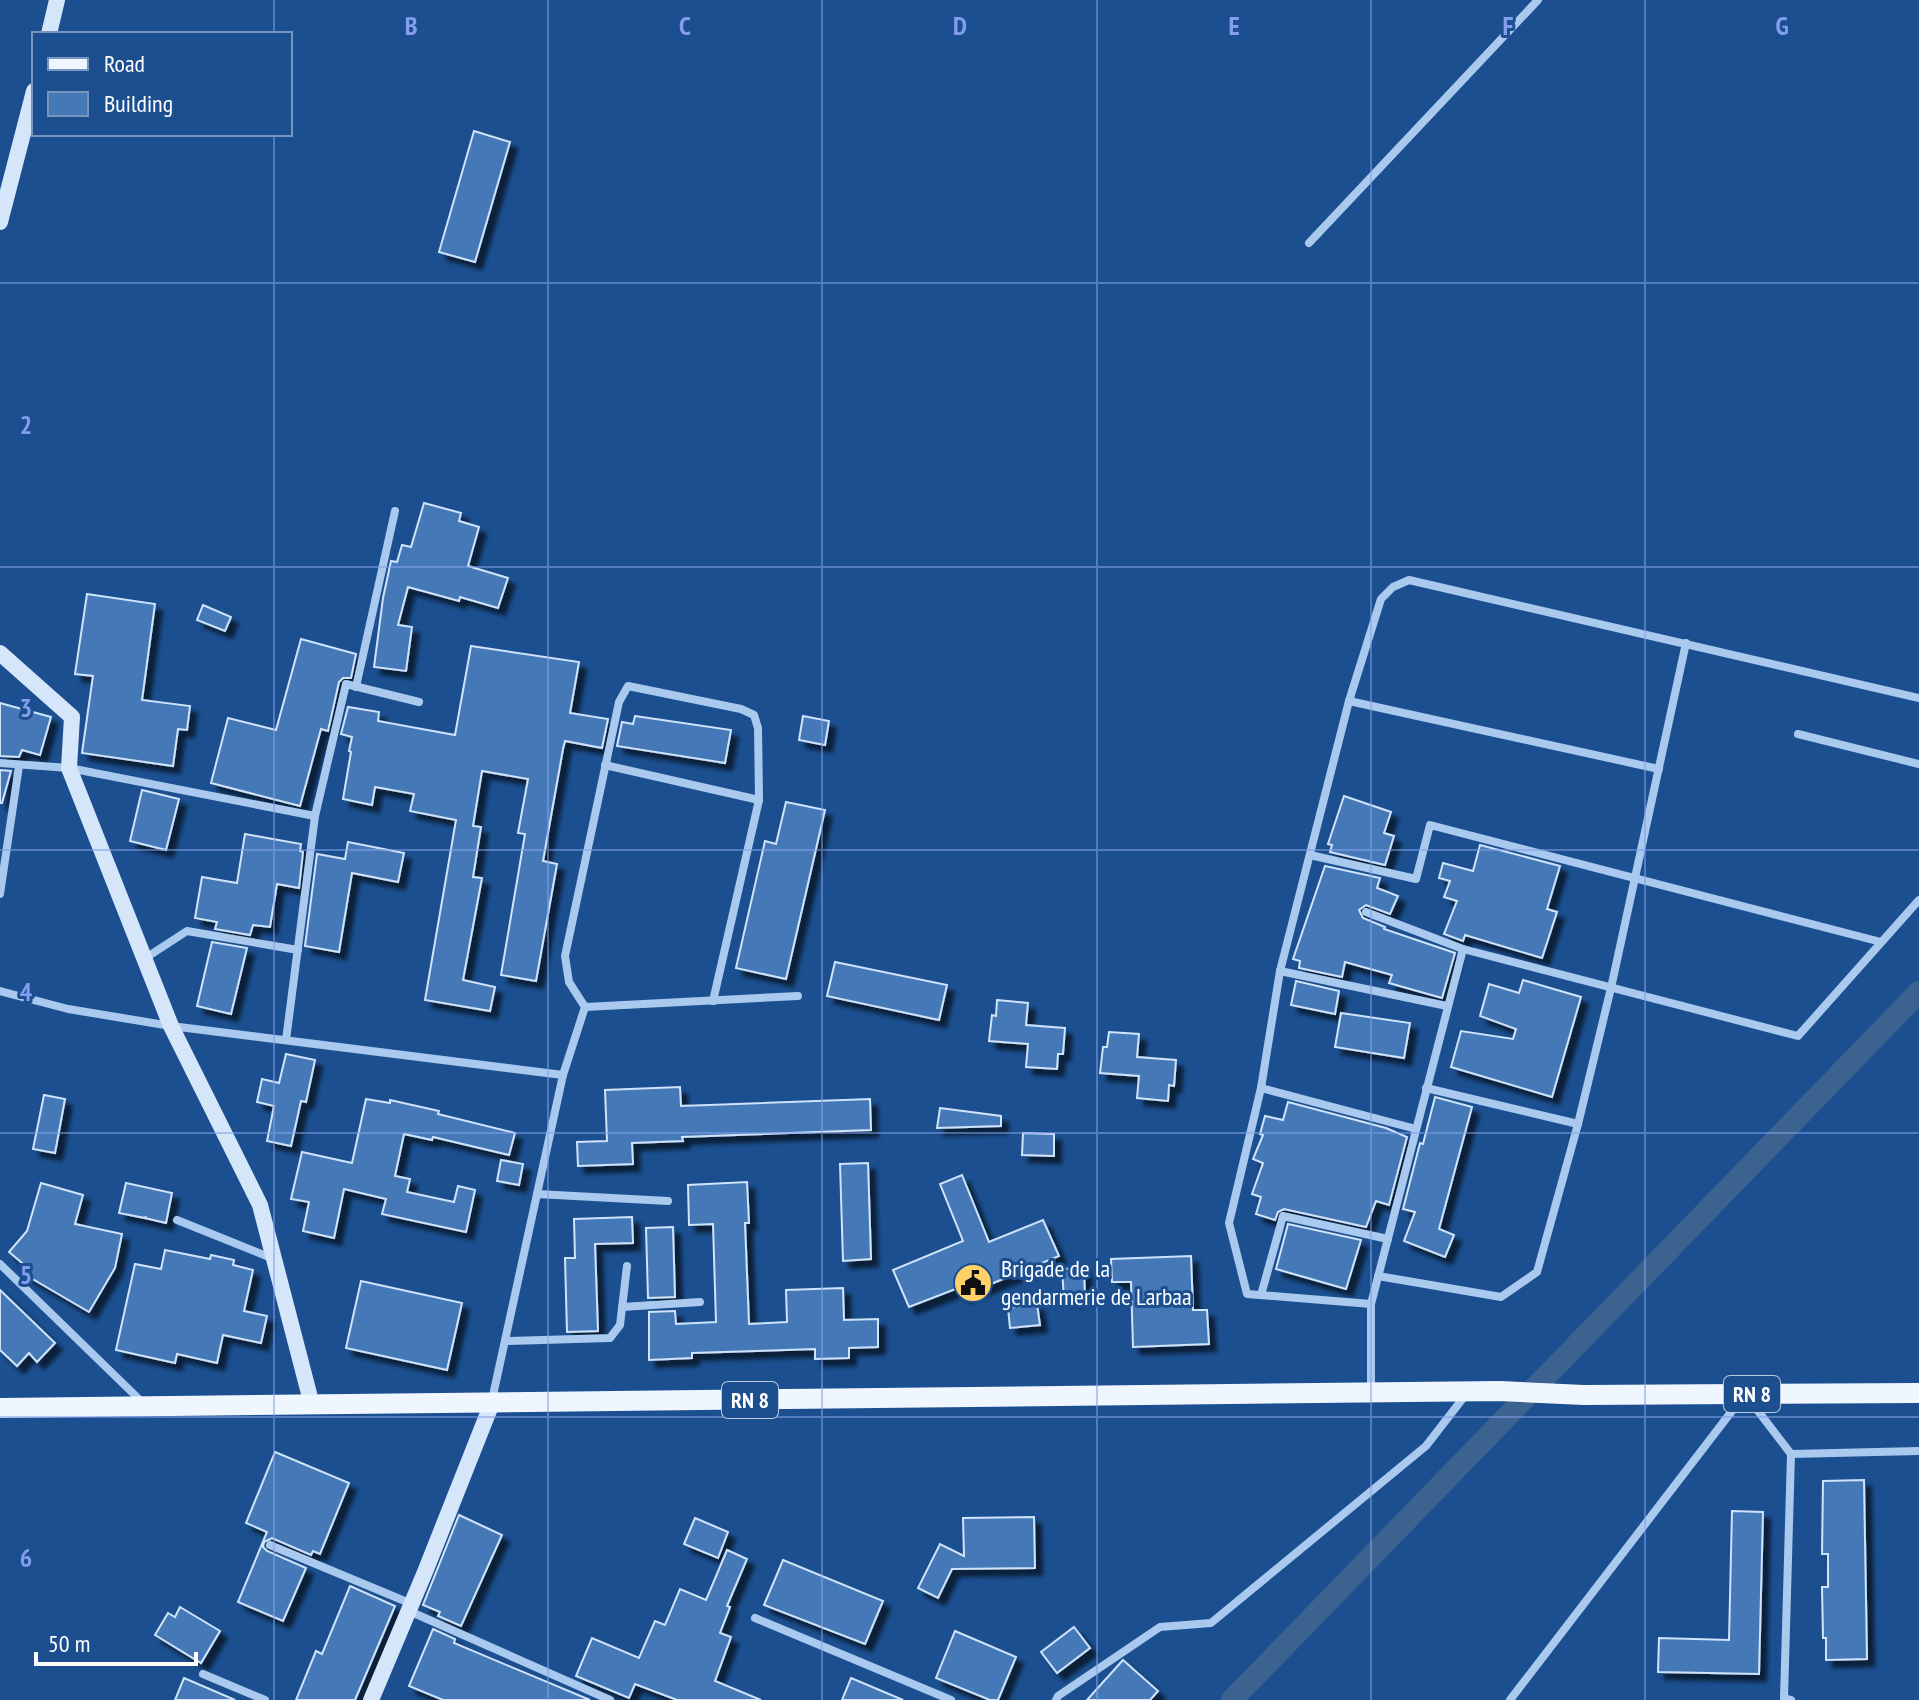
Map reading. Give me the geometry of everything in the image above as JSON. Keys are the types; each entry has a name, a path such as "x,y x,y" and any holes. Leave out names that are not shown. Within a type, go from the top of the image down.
{"main road":[{"path":"49,32 57,0"},
{"path":"0,222 32,99"},
{"path":"0,653 72,717 69,768 171,1026 260,1205 312,1405"},
{"name":"RN 8","path":"0,1408 1500,1391 1584,1395 1919,1393"},
{"path":"371,1700 492,1403"}],"street":[{"path":"1309,243 1538,0"},
{"path":"356,687 395,511"},
{"path":"1371,1304 1247,1294 1229,1223 1261,1088 1280,971 1349,701 1381,599 1393,587 1409,580 1919,698"},
{"path":"1378,1276 1501,1297 1537,1272 1611,988 1686,643"},
{"path":"286,1040 315,816 346,684 419,702"},
{"path":"585,1007 569,982 565,956 619,702 628,686 741,709 754,715 758,728 759,800 713,1001"},
{"path":"1349,701 1659,769"},
{"path":"1798,734 1919,764"},
{"path":"0,763 69,768 315,816"},
{"path":"605,765 759,800"},
{"path":"0,894 19,766"},
{"path":"1310,855 1416,879 1430,825 1881,942"},
{"path":"1366,912 1463,949 1798,1036 1919,900"},
{"path":"144,959 187,931 298,950"},
{"path":"1371,1393 1371,1304 1463,949"},
{"path":"1280,971 1447,1006"},
{"path":"0,991 68,1009 171,1026 563,1075"},
{"path":"585,1007 798,996"},
{"path":"492,1403 563,1075 585,1007"},
{"path":"1261,1088 1416,1129"},
{"path":"1426,1088 1578,1124"},
{"path":"537,1194 668,1201"},
{"path":"1261,1295 1283,1216 1388,1239"},
{"path":"177,1220 274,1259"},
{"path":"0,1264 147,1406"},
{"path":"505,1341 610,1338 620,1325 627,1266"},
{"path":"622,1307 700,1302"},
{"path":"1056,1700 1160,1627 1211,1623 1426,1446 1467,1392"},
{"path":"1510,1700 1745,1394 1791,1454 1786,1699"},
{"path":"1791,1454 1919,1451"},
{"path":"270,1545 610,1700"},
{"path":"755,1618 951,1700"},
{"path":"203,1674 265,1700"}],"building":[{"path":"474,131 510,142 475,262 439,252"},
{"path":"424,503 461,513 459,521 479,527 468,566 508,578 498,608 408,587 398,625 412,627 406,671 374,667 391,561 397,562 402,545 411,547"},
{"path":"87,594 155,604 142,700 190,706 187,730 178,729 173,766 82,753 93,676 75,674"},
{"path":"203,605 231,617 225,631 197,620"},
{"path":"301,639 356,654 351,678 343,678 339,682 328,731 321,729 300,806 211,783 228,718 276,730"},
{"path":"471,646 579,662 570,713 608,719 602,748 565,741 543,861 557,864 536,981 501,975 525,834 518,833 528,779 482,771 473,826 481,827 473,877 482,878 463,980 495,987 490,1011 425,1000 456,820 410,811 414,794 375,787 372,805 343,799 352,737 341,734 348,707 379,712 378,721 455,735"},
{"path":"0,703 51,717 40,755 22,750 19,757 0,756"},
{"path":"635,716 731,730 725,763 617,746 622,722 633,724"},
{"path":"803,716 829,721 825,745 799,740"},
{"path":"0,770 11,771 2,803 0,803"},
{"path":"142,790 179,799 166,850 130,841"},
{"path":"1344,796 1391,812 1384,833 1394,836 1385,865 1330,852 1332,845 1328,844"},
{"path":"786,802 825,810 786,979 736,968 765,841 776,844"},
{"path":"245,834 301,844 300,851 303,852 299,888 277,884 270,927 253,925 250,935 215,929 217,922 195,918 202,877 237,883"},
{"path":"348,842 404,853 398,882 352,873 339,952 305,946 317,854 345,859"},
{"path":"1480,845 1560,866 1547,909 1557,912 1542,958 1465,935 1463,941 1444,934 1457,901 1444,897 1450,881 1439,878 1443,863 1473,871"},
{"path":"1325,866 1380,878 1377,888 1398,896 1390,914 1366,905 1359,910 1363,918 1384,929 1455,953 1442,998 1389,983 1392,975 1345,962 1342,977 1299,968 1300,961 1293,959"},
{"path":"212,942 247,948 231,1014 197,1006"},
{"path":"835,962 947,985 939,1020 827,996"},
{"path":"1523,980 1581,997 1552,1097 1451,1067 1461,1031 1513,1039 1516,1029 1480,1016 1489,984 1519,993"},
{"path":"1296,981 1339,991 1335,1014 1291,1005"},
{"path":"997,1000 1028,1003 1026,1025 1065,1028 1063,1054 1058,1054 1057,1069 1026,1067 1028,1044 989,1041"},
{"path":"1341,1013 1410,1023 1404,1058 1335,1047"},
{"path":"1109,1032 1139,1034 1137,1057 1176,1060 1174,1086 1169,1085 1168,1101 1137,1098 1139,1076 1100,1073 1103,1047 1107,1047"},
{"path":"286,1054 315,1060 306,1102 301,1101 291,1146 267,1141 274,1106 257,1102 262,1079 279,1083"},
{"path":"680,1087 681,1106 870,1099 871,1130 682,1137 683,1141 632,1143 633,1164 578,1166 577,1142 607,1141 605,1090"},
{"path":"44,1095 65,1099 55,1153 33,1149"},
{"path":"1435,1097 1472,1107 1439,1229 1454,1235 1445,1257 1404,1241 1415,1212 1403,1209"},
{"path":"366,1099 390,1103 390,1100 439,1111 438,1114 515,1133 509,1155 433,1137 432,1140 404,1134 395,1176 410,1179 407,1192 454,1202 458,1186 475,1190 466,1232 382,1214 386,1199 344,1189 334,1238 303,1231 309,1202 291,1199 302,1152 352,1163"},
{"path":"1288,1102 1386,1128 1407,1137 1389,1205 1376,1201 1366,1227 1284,1209 1278,1212 1275,1220 1256,1214 1261,1197 1252,1194 1263,1163 1253,1159 1263,1135 1260,1134 1265,1116 1283,1120"},
{"path":"940,1108 1001,1116 1001,1126 937,1128"},
{"path":"1023,1133 1054,1134 1054,1156 1022,1155"},
{"path":"501,1160 523,1164 519,1185 497,1181"},
{"path":"868,1163 871,1259 843,1261 840,1164"},
{"path":"962,1175 989,1242 1043,1220 1059,1256 962,1296 958,1288 909,1307 893,1270 963,1241 940,1184"},
{"path":"747,1182 749,1223 745,1223 749,1324 787,1322 786,1290 843,1288 844,1320 878,1319 878,1347 849,1348 849,1358 815,1359 815,1349 692,1353 692,1358 649,1360 649,1312 675,1311 676,1324 716,1322 713,1224 689,1225 688,1185"},
{"path":"41,1183 83,1195 75,1224 122,1234 115,1268 89,1312 24,1274 28,1268 9,1252 27,1231"},
{"path":"126,1183 172,1193 166,1223 119,1213"},
{"path":"632,1217 633,1243 595,1244 598,1331 567,1332 565,1258 575,1258 574,1219"},
{"path":"1288,1224 1361,1240 1346,1289 1276,1269"},
{"path":"673,1227 675,1297 648,1298 646,1228"},
{"path":"165,1250 210,1259 211,1255 234,1260 233,1265 253,1270 244,1311 267,1316 261,1343 223,1335 217,1363 177,1354 175,1363 116,1350 135,1264 161,1269"},
{"path":"1191,1256 1193,1310 1207,1310 1209,1344 1133,1347 1131,1282 1112,1282 1111,1259"},
{"path":"1084,1268 1085,1298 1064,1299 1062,1269"},
{"path":"361,1281 462,1303 447,1370 346,1348"},
{"path":"0,1290 55,1343 37,1362 29,1353 17,1366 0,1350"},
{"path":"1037,1304 1040,1325 1010,1328 1008,1308"},
{"path":"275,1452 349,1483 320,1554 313,1551 311,1555 272,1538 264,1542 263,1547 267,1551 306,1568 283,1621 238,1602 267,1532 246,1523"},
{"path":"1864,1480 1867,1659 1826,1660 1822,1587 1828,1587 1828,1554 1822,1554 1823,1481"},
{"path":"1732,1511 1763,1512 1759,1674 1658,1672 1659,1638 1729,1640"},
{"path":"459,1515 502,1535 461,1626 423,1605"},
{"path":"1034,1517 1035,1568 952,1569 938,1598 918,1588 940,1544 964,1556 963,1518"},
{"path":"695,1518 728,1532 718,1558 684,1544"},
{"path":"727,1550 747,1559 727,1606 730,1607 720,1633 731,1637 715,1681 761,1700 677,1700 635,1684 629,1698 576,1676 592,1638 639,1658 655,1621 665,1625 680,1589 706,1600"},
{"path":"783,1560 883,1601 865,1644 764,1605"},
{"path":"350,1586 395,1606 355,1700 296,1700 316,1651 322,1654"},
{"path":"180,1607 220,1631 201,1663 155,1635 168,1613 175,1617"},
{"path":"1074,1627 1090,1648 1057,1673 1041,1652"},
{"path":"433,1629 455,1639 454,1643 590,1700 443,1700 409,1686"},
{"path":"955,1631 1016,1657 998,1700 990,1700 936,1678"},
{"path":"1123,1660 1158,1691 1150,1700 1087,1700"},
{"path":"184,1678 235,1700 175,1700"},
{"path":"851,1678 903,1700 842,1700"}],"waterway":[{"path":"1232,1700 1919,992"}],"place":[{"name":"Brigade de la gendarmerie de Larbaa","path":"973,1283"}]}
